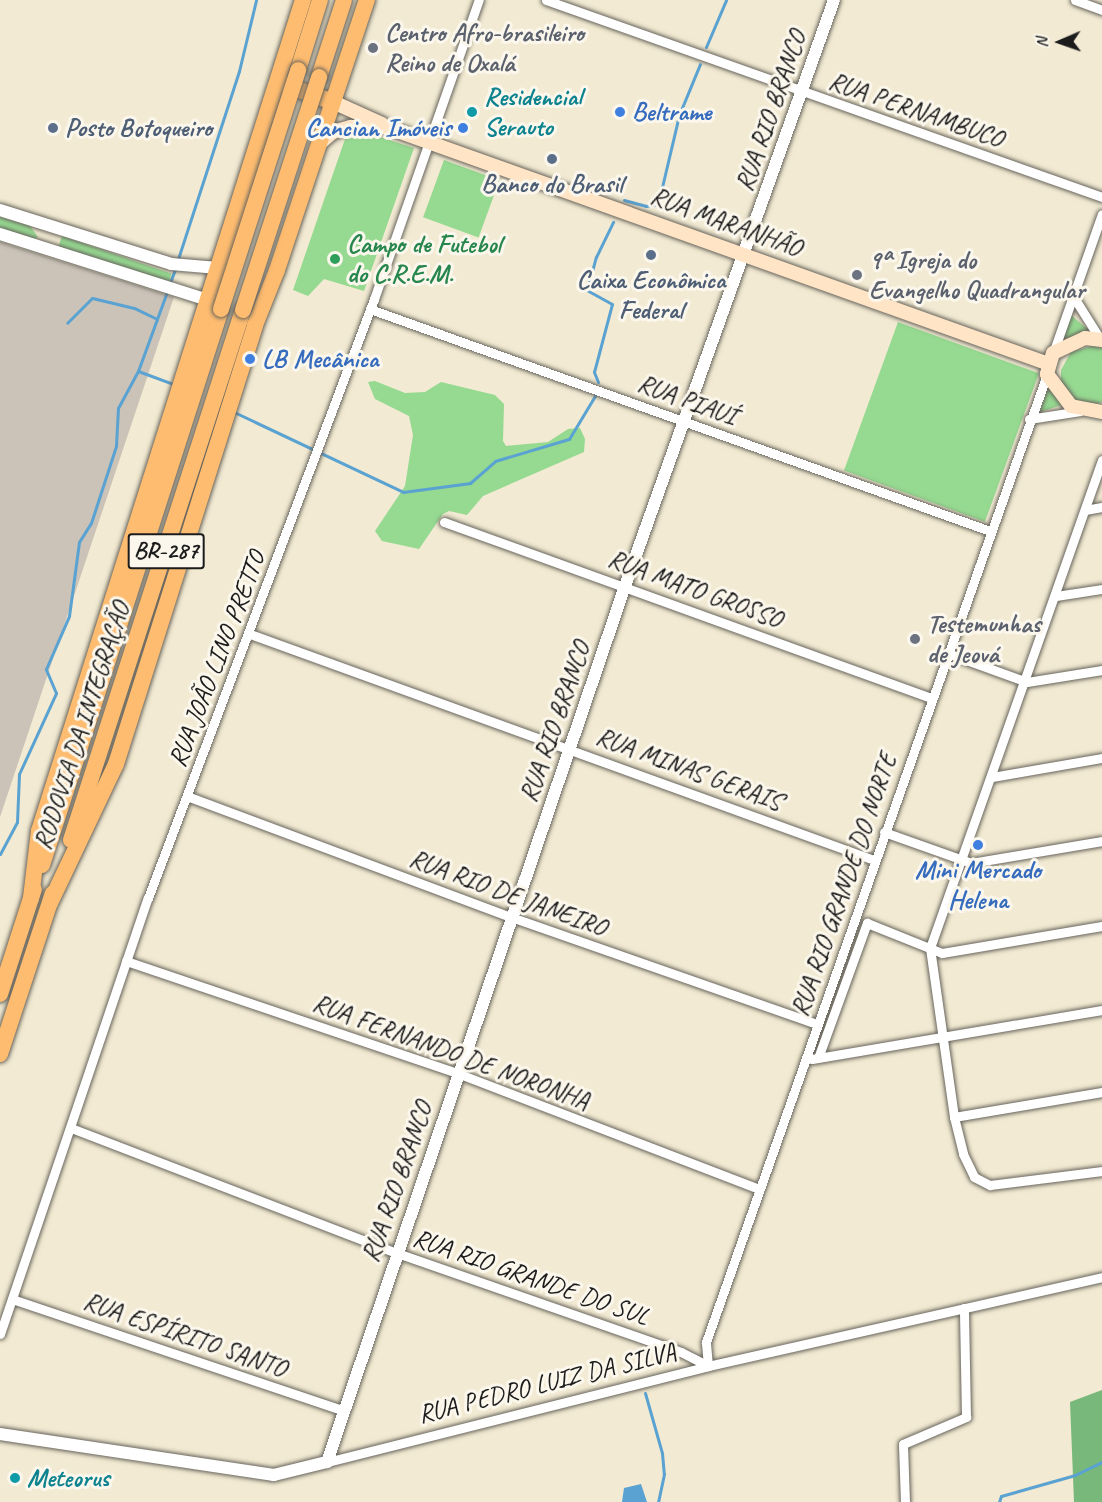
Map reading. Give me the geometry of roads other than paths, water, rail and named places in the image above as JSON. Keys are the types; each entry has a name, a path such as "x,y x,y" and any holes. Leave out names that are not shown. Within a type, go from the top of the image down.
{"highway":[{"name":"BR-287","path":"215,304 218,268 303,0"},
{"name":"BR-287","path":"215,304 298,70 320,0"},
{"name":"RODOVIA DA INTEGRAÇÃO","path":"0,1054 344,0"},
{"name":"BR-287","path":"50,903 116,764 262,307 367,0"},
{"path":"277,82 333,102"},
{"path":"215,304 262,307"},
{"name":"RODOVIA DA INTEGRAÇÃO","path":"0,994 215,304"}],"main road":[{"name":"RUA MARANHÃO","path":"333,102 386,127 1050,364"},
{"name":"RUA MARANHÃO","path":"319,144 333,132 351,127 386,127"},
{"path":"1101,340 1085,338 1050,364 1061,397 1084,410 1102,412"}],"street":[{"name":"RUA JOÃO LINO PRETTO","path":"0,1334 126,961 370,309 479,0"},
{"name":"RUA PERNAMBUCO","path":"546,0 801,92 1102,196"},
{"name":"RUA RIO BRANCO","path":"327,1462 625,586 746,254 834,0"},
{"path":"1075,0 1102,10"},
{"path":"0,210 171,264 218,268"},
{"name":"RUA RIO GRANDE DO NORTE","path":"708,1366 706,1341 1102,214"},
{"path":"0,234 215,304"},
{"path":"1072,296 1101,340"},
{"name":"RUA PIAUÍ","path":"370,309 990,531"},
{"path":"1029,419 1084,410"},
{"path":"1102,459 1026,682 930,948 954,1117 963,1154 974,1177 990,1185 1102,1171"},
{"path":"1085,510 1102,507"},
{"name":"RUA MATO GROSSO","path":"444,522 931,698"},
{"path":"1056,596 1102,588"},
{"name":"RUA MINAS GERAIS","path":"250,634 570,747 874,860"},
{"path":"947,653 1026,682 1102,670"},
{"path":"992,777 1102,758"},
{"name":"RUA RIO DE JANEIRO","path":"187,796 511,917 817,1024"},
{"path":"884,832 971,863 1102,841"},
{"path":"818,1058 867,923 942,953 1102,926"},
{"name":"RUA FERNANDO DE NORONHA","path":"126,961 458,1073 759,1189"},
{"path":"804,1060 1102,1010"},
{"path":"954,1117 1102,1092"},
{"name":"RUA RIO GRANDE DO SUL","path":"71,1128 397,1252 681,1352 708,1366"},
{"name":"RUA PEDRO LUIZ DA SILVA","path":"0,1434 274,1474 708,1366 1102,1277"},
{"name":"RUA ESPÍRITO SANTO","path":"12,1299 344,1411"},
{"path":"905,1502 903,1444 966,1417 964,1308"}],"water":[{"path":"641,1484 647,1502 622,1502 624,1488"}],"waterway":[{"path":"177,262 239,71 256,0"},
{"path":"706,47 726,0"},
{"path":"624,200 646,206 658,204 679,115 700,64"},
{"path":"598,382 594,372 612,304 587,290 596,257 613,222"},
{"path":"169,285 175,269"},
{"path":"157,319 167,291"},
{"path":"0,854 17,822 19,774 56,693 46,669 69,616 79,542 91,523 116,446 118,408 138,371 157,319 134,308 92,298 67,323"},
{"path":"138,371 176,385"},
{"path":"234,412 403,492 470,483 495,461 569,439 596,394"},
{"path":"645,1393 662,1453 664,1474 658,1502"},
{"path":"999,1502 1001,1496 1075,1475 1102,1462"}],"place":[{"name":"Centro Afro-brasileiro Reino de Oxalá","path":"373,48"},
{"name":"Residencial Serauto","path":"472,112"},
{"name":"Beltrame","path":"620,112"},
{"name":"Posto Botoqueiro","path":"53,128"},
{"name":"Cancian Imóveis","path":"463,128"},
{"name":"Banco do Brasil","path":"552,159"},
{"name":"Caixa Econômica Federal","path":"651,255"},
{"name":"Campo de Futebol do C.R.E.M.","path":"335,259"},
{"name":"9ª Igreja do Evangelho Quadrangular","path":"857,275"},
{"name":"LB Mecânica","path":"250,359"},
{"name":"Testemunhas de Jeová","path":"915,639"},
{"name":"Mini Mercado Helena","path":"978,845"},
{"name":"Meteorus","path":"15,1478"}]}
